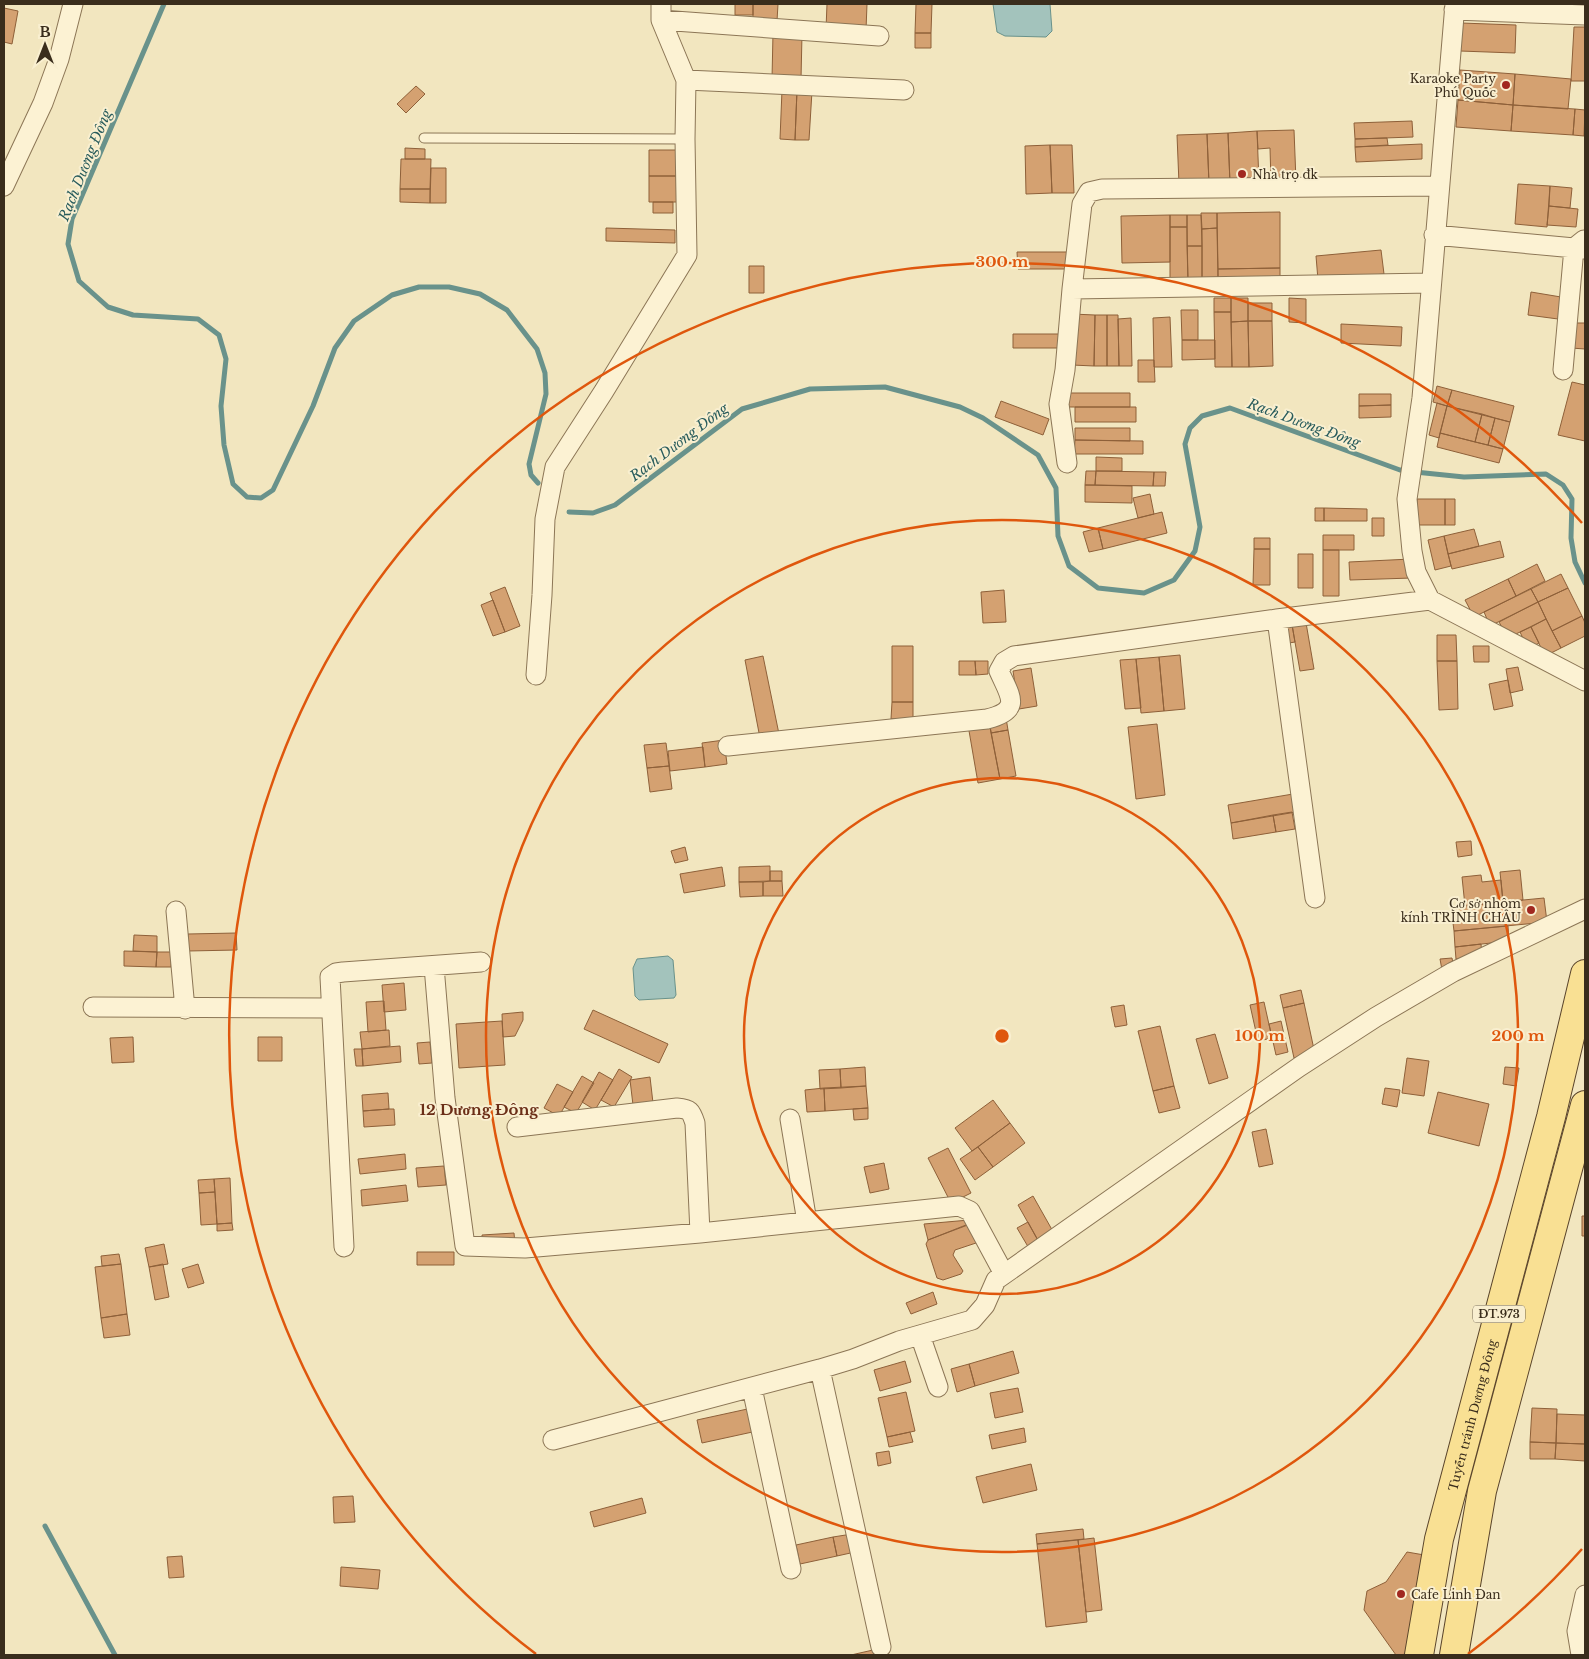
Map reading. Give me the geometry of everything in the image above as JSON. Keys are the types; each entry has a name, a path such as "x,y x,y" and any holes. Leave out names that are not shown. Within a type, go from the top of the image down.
{"main road":[{"name":"Tuyến tránh Dương Đông","path":"1419,1655 1439,1539 1551,1117 1585,974"},
{"path":"1551,1117 1582,1115"},
{"name":"ĐT.973","path":"1454,1655 1482,1491 1582,1115"}],"street":[{"path":"4,186 43,103 59,59 73,4"},
{"path":"1430,600 1416,572 1407,499 1422,398 1454,7 1585,15"},
{"path":"536,675 545,518 555,468 686,255 684,140 686,80 661,12 879,36"},
{"path":"686,80 904,90"},
{"path":"1067,463 1059,404 1065,370 1082,204 1088,192 1102,188 1438,186"},
{"path":"1434,235 1581,245 1563,370"},
{"path":"1072,289 1431,284"},
{"path":"728,746 987,719 1000,716 1011,705 1011,696 999,670 1004,662 1014,656 1277,619 1430,600 1585,680"},
{"path":"1277,619 1315,898"},
{"path":"553,1440 820,1369 853,1359 899,1340 972,1320 985,1306 996,1280 1283,1078 1376,1016 1453,972 1585,909"},
{"path":"176,911 185,1008"},
{"path":"344,1247 330,978 336,973 481,962"},
{"path":"434,966 445,1098 465,1246 525,1248 700,1233 959,1206 970,1211 1004,1274"},
{"path":"93,1007 331,1008"},
{"path":"517,1128 677,1108 685,1109 691,1113 695,1124 700,1233"},
{"path":"790,1120 807,1222"},
{"path":"920,1335 938,1387"},
{"path":"820,1369 882,1647"},
{"path":"752,1388 791,1569"},
{"path":"1581,1655 1577,1632 1585,1595"}],"lane":[{"path":"424,138 684,140"}],"water":[{"path":"993,4 1050,4 1052,31 1046,37 1005,36 997,32"},
{"path":"668,956 673,960 676,995 674,998 639,1000 635,996 633,968 637,959"}],"building":[{"path":"735,4 753,4 753,15 735,15"},
{"path":"753,4 778,4 777,21 753,21"},
{"path":"827,4 867,4 866,30 826,29"},
{"path":"916,4 932,4 931,33 915,33"},
{"path":"4,8 18,11 12,44 4,42"},
{"path":"1461,23 1516,25 1515,53 1460,51"},
{"path":"1574,27 1585,27 1585,81 1571,81"},
{"path":"773,33 802,34 801,79 772,79"},
{"path":"915,33 931,33 931,48 915,48"},
{"path":"1460,70 1515,74 1513,105 1458,100"},
{"path":"1515,74 1571,79 1568,109 1513,105"},
{"path":"416,86 425,94 406,113 397,104"},
{"path":"782,90 797,90 795,140 780,139"},
{"path":"797,90 812,91 809,140 795,140"},
{"path":"1458,100 1513,105 1511,131 1456,127"},
{"path":"1513,105 1575,109 1573,135 1511,131"},
{"path":"1575,109 1585,110 1584,136 1573,135"},
{"path":"1412,121 1413,137 1355,139 1354,123"},
{"path":"1294,130 1296,181 1271,182 1270,148 1258,149 1257,131"},
{"path":"1257,131 1259,182 1230,184 1228,133"},
{"path":"1228,133 1230,184 1209,185 1207,134"},
{"path":"1207,134 1209,183 1179,184 1177,135"},
{"path":"1387,138 1388,145 1355,147 1355,139"},
{"path":"1422,144 1422,159 1356,162 1355,147"},
{"path":"1050,145 1072,145 1074,193 1052,193"},
{"path":"1050,145 1052,193 1026,194 1025,146"},
{"path":"405,148 425,149 425,159 405,159"},
{"path":"649,150 677,150 677,176 649,176"},
{"path":"401,159 431,159 430,189 400,189"},
{"path":"431,168 446,168 446,203 430,203"},
{"path":"649,176 677,176 677,202 649,202"},
{"path":"1518,184 1550,186 1547,227 1515,224"},
{"path":"1550,186 1572,188 1570,208 1549,206"},
{"path":"400,189 430,189 430,203 400,202"},
{"path":"653,202 673,202 673,213 653,213"},
{"path":"1549,206 1578,209 1576,227 1547,225"},
{"path":"1280,212 1280,268 1218,269 1217,213"},
{"path":"1201,213 1217,213 1217,228 1202,229"},
{"path":"1170,215 1187,215 1187,227 1170,227"},
{"path":"1170,215 1170,262 1122,263 1121,216"},
{"path":"1187,215 1201,215 1202,246 1187,246"},
{"path":"1170,227 1187,227 1188,284 1170,284"},
{"path":"606,228 675,230 675,243 606,241"},
{"path":"1217,228 1218,279 1202,280 1202,229"},
{"path":"1187,246 1202,246 1202,280 1188,280"},
{"path":"1381,250 1384,274 1318,280 1316,256"},
{"path":"1017,252 1070,252 1070,269 1018,269"},
{"path":"749,266 764,266 764,293 749,293"},
{"path":"1280,268 1280,282 1218,283 1218,269"},
{"path":"1531,292 1561,297 1558,319 1528,315"},
{"path":"1214,298 1231,298 1231,312 1214,312"},
{"path":"1231,298 1248,298 1248,321 1231,322"},
{"path":"1289,298 1306,299 1306,323 1289,322"},
{"path":"1248,303 1272,303 1272,321 1248,321"},
{"path":"1181,310 1198,310 1198,340 1182,340"},
{"path":"1214,312 1231,312 1232,367 1215,367"},
{"path":"1072,314 1095,315 1094,366 1072,365"},
{"path":"1095,315 1107,315 1107,366 1094,366"},
{"path":"1107,315 1118,315 1119,366 1107,366"},
{"path":"1170,317 1172,367 1154,367 1153,318"},
{"path":"1131,318 1132,366 1119,366 1118,319"},
{"path":"1248,321 1272,321 1273,366 1249,367"},
{"path":"1248,321 1249,367 1232,367 1231,322"},
{"path":"1571,323 1585,323 1585,349 1571,348"},
{"path":"1341,324 1402,327 1401,346 1341,343"},
{"path":"1013,334 1061,334 1061,348 1013,348"},
{"path":"1182,340 1215,340 1215,359 1182,360"},
{"path":"1138,360 1154,360 1155,382 1138,382"},
{"path":"1572,382 1585,385 1585,441 1558,435"},
{"path":"1437,386 1452,390 1447,406 1433,402"},
{"path":"1452,390 1514,406 1510,422 1447,406"},
{"path":"1066,393 1130,393 1130,407 1066,407"},
{"path":"1359,394 1391,394 1391,405 1359,406"},
{"path":"1001,401 1049,419 1043,435 995,417"},
{"path":"1437,403 1447,406 1439,438 1429,435"},
{"path":"1391,405 1391,417 1359,418 1359,406"},
{"path":"1447,406 1482,414 1475,442 1440,433"},
{"path":"1075,407 1136,407 1136,422 1075,422"},
{"path":"1482,414 1495,418 1488,445 1475,442"},
{"path":"1495,418 1510,422 1503,449 1488,445"},
{"path":"1075,428 1130,428 1130,441 1075,440"},
{"path":"1440,433 1503,449 1499,463 1437,447"},
{"path":"1075,440 1143,441 1143,454 1074,454"},
{"path":"1096,457 1122,458 1122,471 1096,471"},
{"path":"1086,471 1096,471 1095,485 1085,485"},
{"path":"1096,471 1154,472 1153,486 1095,485"},
{"path":"1154,472 1166,472 1165,486 1153,486"},
{"path":"1085,485 1132,486 1132,503 1085,502"},
{"path":"1150,494 1154,514 1138,518 1133,498"},
{"path":"1417,499 1445,499 1445,525 1417,525"},
{"path":"1445,499 1455,499 1455,525 1445,525"},
{"path":"1315,508 1324,508 1324,521 1315,521"},
{"path":"1324,508 1367,509 1367,521 1324,521"},
{"path":"1162,512 1167,533 1103,549 1098,528"},
{"path":"1372,518 1384,518 1384,536 1372,536"},
{"path":"1098,528 1103,549 1089,552 1083,532"},
{"path":"1474,529 1479,546 1448,554 1444,536"},
{"path":"1323,535 1354,535 1354,550 1323,550"},
{"path":"1444,536 1451,566 1435,570 1428,540"},
{"path":"1254,538 1270,538 1270,549 1254,549"},
{"path":"1500,541 1504,557 1452,569 1448,554"},
{"path":"1254,549 1270,549 1270,585 1253,585"},
{"path":"1323,550 1339,550 1339,596 1323,596"},
{"path":"1298,554 1313,554 1313,588 1298,588"},
{"path":"1411,559 1412,578 1350,580 1349,562"},
{"path":"1537,564 1545,581 1516,596 1508,579"},
{"path":"1561,574 1568,588 1538,602 1531,589"},
{"path":"1508,579 1516,596 1474,617 1465,600"},
{"path":"505,587 520,626 505,632 490,593"},
{"path":"1568,588 1582,616 1552,631 1538,602"},
{"path":"1531,589 1538,602 1490,626 1484,612"},
{"path":"1004,590 1006,622 983,623 981,592"},
{"path":"493,600 505,632 493,636 481,605"},
{"path":"1538,602 1546,619 1508,638 1499,622"},
{"path":"1582,616 1585,623 1585,636 1561,648 1552,631"},
{"path":"1305,617 1314,669 1300,671 1291,619"},
{"path":"1291,619 1295,642 1283,644 1280,621"},
{"path":"1546,619 1561,648 1545,656 1531,627"},
{"path":"1531,627 1539,643 1528,649 1520,632"},
{"path":"1437,635 1456,635 1457,661 1437,661"},
{"path":"892,646 913,646 913,702 892,702"},
{"path":"1473,646 1489,646 1489,662 1474,662"},
{"path":"1180,655 1185,709 1164,711 1159,657"},
{"path":"763,656 779,734 760,738 745,660"},
{"path":"1159,657 1164,711 1141,713 1136,659"},
{"path":"1136,659 1141,708 1125,709 1120,660"},
{"path":"959,661 975,661 976,675 959,675"},
{"path":"975,661 988,661 988,674 976,675"},
{"path":"1437,661 1457,661 1458,709 1439,710"},
{"path":"1518,667 1523,690 1510,693 1506,669"},
{"path":"1031,668 1037,706 1019,709 1013,671"},
{"path":"1508,680 1513,706 1494,710 1489,684"},
{"path":"892,702 913,702 913,719 891,719"},
{"path":"1006,718 1008,730 991,733 989,721"},
{"path":"989,721 1000,779 978,783 968,725"},
{"path":"1157,724 1165,795 1136,799 1128,727"},
{"path":"1008,730 1016,776 1000,779 991,733"},
{"path":"724,740 727,764 705,767 702,743"},
{"path":"666,743 669,766 647,768 644,745"},
{"path":"703,747 705,767 670,771 668,751"},
{"path":"669,766 672,789 650,792 647,768"},
{"path":"1293,794 1296,812 1231,823 1228,805"},
{"path":"1292,812 1295,829 1276,832 1273,815"},
{"path":"1273,815 1276,832 1233,839 1231,823"},
{"path":"1471,841 1472,855 1458,857 1456,842"},
{"path":"685,847 688,860 675,863 671,851"},
{"path":"770,866 770,881 739,882 739,867"},
{"path":"722,867 725,886 684,893 680,874"},
{"path":"1520,870 1523,900 1503,902 1500,872"},
{"path":"770,871 782,871 782,881 770,881"},
{"path":"1481,875 1482,882 1501,880 1503,902 1465,906 1462,877"},
{"path":"782,881 783,896 763,896 763,882"},
{"path":"739,882 763,882 763,896 740,897"},
{"path":"1544,898 1547,922 1454,931 1451,907"},
{"path":"1508,926 1509,941 1455,947 1454,931"},
{"path":"236,933 237,950 188,951 188,934"},
{"path":"134,935 157,936 157,952 133,951"},
{"path":"1481,944 1482,957 1456,959 1455,947"},
{"path":"124,951 157,952 156,967 124,966"},
{"path":"157,952 172,952 171,967 156,967"},
{"path":"1452,958 1454,969 1442,970 1440,959"},
{"path":"404,983 406,1010 384,1012 382,985"},
{"path":"1301,990 1304,1003 1283,1008 1280,995"},
{"path":"384,1001 386,1030 368,1032 366,1002"},
{"path":"1264,1002 1272,1038 1258,1041 1250,1005"},
{"path":"1304,1003 1315,1054 1294,1058 1283,1008"},
{"path":"1124,1005 1127,1025 1115,1027 1111,1007"},
{"path":"593,1010 668,1044 659,1063 584,1029"},
{"path":"523,1012 523,1020 515,1036 503,1037 502,1014"},
{"path":"502,1021 505,1065 459,1068 456,1024"},
{"path":"1281,1021 1288,1052 1276,1055 1269,1024"},
{"path":"1160,1026 1174,1086 1153,1091 1138,1031"},
{"path":"389,1030 390,1046 362,1049 360,1032"},
{"path":"1215,1034 1228,1078 1209,1084 1196,1039"},
{"path":"133,1037 134,1062 112,1063 110,1038"},
{"path":"258,1037 282,1037 282,1061 258,1061"},
{"path":"430,1042 432,1063 419,1064 417,1043"},
{"path":"400,1046 401,1062 363,1066 362,1049"},
{"path":"354,1049 362,1049 363,1066 356,1066"},
{"path":"1407,1058 1429,1061 1424,1096 1402,1093"},
{"path":"865,1067 866,1086 841,1088 840,1069"},
{"path":"1505,1067 1519,1068 1516,1086 1503,1084"},
{"path":"619,1069 632,1077 614,1107 601,1100"},
{"path":"840,1069 841,1088 820,1089 819,1070"},
{"path":"599,1072 613,1080 595,1110 582,1102"},
{"path":"582,1076 594,1083 576,1113 564,1107"},
{"path":"650,1077 653,1103 633,1105 630,1080"},
{"path":"557,1084 573,1092 559,1116 544,1108"},
{"path":"866,1086 868,1108 825,1111 824,1088"},
{"path":"1174,1086 1180,1108 1159,1113 1153,1091"},
{"path":"824,1088 825,1111 807,1112 805,1090"},
{"path":"1385,1088 1400,1090 1397,1107 1382,1104"},
{"path":"1438,1092 1489,1104 1479,1146 1428,1133"},
{"path":"388,1093 389,1109 363,1111 362,1095"},
{"path":"993,1100 1010,1123 972,1151 955,1128"},
{"path":"868,1108 868,1119 854,1120 853,1109"},
{"path":"394,1109 395,1125 364,1127 363,1111"},
{"path":"1010,1123 1025,1143 993,1167 978,1147"},
{"path":"1266,1129 1273,1164 1259,1167 1252,1132"},
{"path":"978,1147 993,1167 975,1180 960,1159"},
{"path":"948,1148 971,1193 951,1203 928,1158"},
{"path":"405,1154 406,1169 360,1174 358,1159"},
{"path":"884,1163 889,1189 870,1193 864,1167"},
{"path":"444,1166 446,1185 418,1187 416,1168"},
{"path":"230,1178 232,1223 217,1224 214,1179"},
{"path":"214,1179 215,1192 199,1193 198,1180"},
{"path":"406,1185 408,1201 362,1206 361,1190"},
{"path":"215,1192 217,1224 201,1225 199,1193"},
{"path":"1033,1196 1055,1235 1040,1244 1018,1205"},
{"path":"1582,1216 1585,1216 1585,1236 1582,1236"},
{"path":"969,1220 971,1223 928,1240 924,1224"},
{"path":"1028,1222 1040,1244 1030,1250 1017,1228"},
{"path":"232,1223 233,1230 217,1231 217,1224"},
{"path":"973,1223 982,1241 955,1250 953,1255 963,1271 961,1274 943,1280 937,1278 926,1244 928,1240"},
{"path":"514,1233 515,1244 483,1246 482,1235"},
{"path":"164,1244 168,1264 149,1267 145,1248"},
{"path":"417,1252 454,1252 454,1265 417,1265"},
{"path":"119,1254 121,1264 102,1266 101,1256"},
{"path":"121,1264 127,1314 101,1318 95,1267"},
{"path":"163,1264 169,1297 155,1300 149,1267"},
{"path":"198,1264 204,1283 188,1288 182,1269"},
{"path":"933,1292 937,1304 911,1314 906,1303"},
{"path":"127,1314 130,1335 104,1338 101,1318"},
{"path":"1013,1351 1019,1373 975,1386 969,1364"},
{"path":"905,1361 911,1382 880,1391 874,1370"},
{"path":"969,1364 975,1386 957,1392 951,1369"},
{"path":"1018,1388 1023,1412 995,1418 990,1393"},
{"path":"906,1392 915,1431 887,1437 878,1398"},
{"path":"752,1408 757,1431 702,1443 697,1420"},
{"path":"1532,1408 1557,1409 1556,1443 1530,1442"},
{"path":"1557,1414 1585,1415 1585,1444 1556,1443"},
{"path":"1024,1428 1026,1442 992,1449 989,1435"},
{"path":"910,1432 913,1442 889,1447 887,1437"},
{"path":"1530,1442 1556,1443 1555,1459 1530,1459"},
{"path":"1556,1443 1585,1444 1585,1461 1555,1459"},
{"path":"889,1451 891,1463 878,1466 876,1453"},
{"path":"1031,1464 1037,1490 983,1503 976,1477"},
{"path":"353,1496 355,1522 334,1523 333,1497"},
{"path":"642,1498 646,1513 594,1527 590,1512"},
{"path":"1083,1529 1084,1539 1037,1544 1036,1534"},
{"path":"852,1534 855,1552 837,1556 833,1537"},
{"path":"833,1537 837,1556 800,1564 796,1545"},
{"path":"1094,1538 1102,1610 1086,1612 1078,1540"},
{"path":"1078,1540 1087,1622 1046,1627 1037,1544"},
{"path":"1407,1552 1430,1556 1413,1605 1408,1654 1396,1655 1364,1610 1367,1591 1386,1582"},
{"path":"182,1556 184,1577 169,1578 167,1557"},
{"path":"341,1567 380,1570 378,1589 340,1586"},
{"path":"873,1650 874,1655 851,1655"}],"waterway":[{"name":"Rạch Dương Đông","path":"164,4 72,219 68,244 79,281 108,307 133,315 198,319 219,335 226,359 221,406 224,445 233,484 247,497 261,498 273,490 313,406 335,348 354,321 392,295 419,287 449,287 480,294 507,310 537,349 545,373 546,394 529,464 531,475 538,483"},
{"name":"Rạch Dương Đông","path":"569,512 593,513 615,505 742,409 810,389 885,387 960,407 983,418 1038,455 1056,488 1058,536 1069,566 1098,588 1144,593 1174,580 1195,551 1200,527 1185,444 1190,428 1202,416 1230,408 1407,471"},
{"name":"Rạch Dương Đông","path":"1415,472 1464,477 1546,474 1563,485 1572,499 1571,538 1575,562 1585,583"},
{"path":"45,1526 115,1655"}],"place":[{"name":"Karaoke Party Phú Quốc","path":"1506,85"},
{"name":"Nhà trọ đk","path":"1242,174"},
{"name":"Cơ sở nhôm kính TRÌNH CHÂU","path":"1531,910"},
{"name":"Cafe Linh Đan","path":"1401,1594"}],"district":[{"name":"12 Dương Đông","path":"479,1109"}]}
